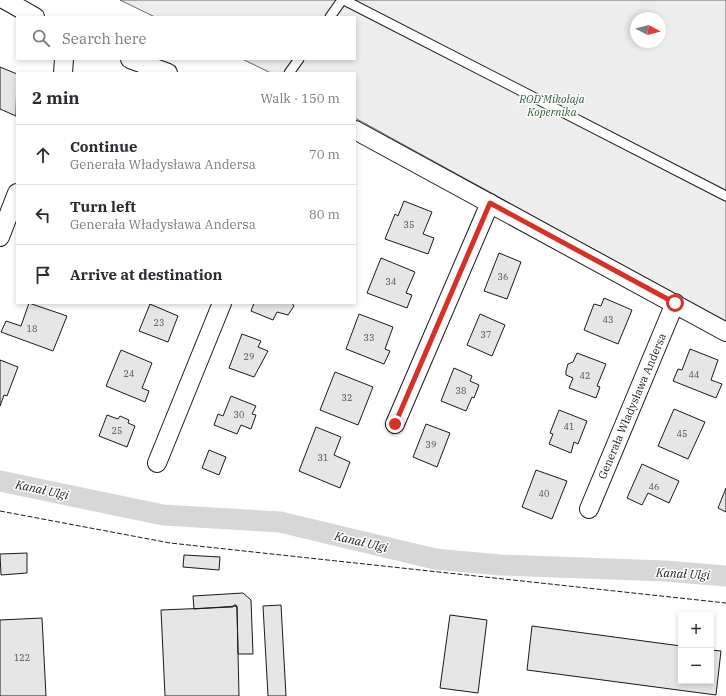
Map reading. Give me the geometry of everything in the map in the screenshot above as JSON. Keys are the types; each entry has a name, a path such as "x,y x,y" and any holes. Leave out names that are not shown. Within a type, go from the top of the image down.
{"street":[{"path":"5,0 33,16"},
{"path":"63,72 64,60"},
{"path":"133,60 165,72"},
{"path":"356,131 726,332"},
{"path":"0,237 16,196"},
{"path":"395,424 490,203"},
{"name":"Generała Władysława Andersa","path":"589,510 675,303"},
{"path":"157,463 222,304"}],"lane":[{"path":"331,16 343,0 726,196"},
{"path":"290,72 298,60"}],"shaded area":[{"name":"ROD Mikołaja Kopernika","path":"120,0 726,0 726,322 356,119 356,72 269,72 244,60 356,60 356,16 153,16"}],"building":[{"path":"0,67 16,74 16,116 0,109"},
{"path":"404,201 432,212 423,234 434,238 428,254 385,239 395,214 398,216"},
{"path":"499,253 521,262 507,299 484,291"},
{"path":"381,258 415,272 406,293 412,295 407,308 367,293"},
{"path":"604,298 632,310 618,344 584,330 594,304 601,306"},
{"path":"29,304 67,316 53,351 1,332 6,321 21,326"},
{"path":"150,304 178,316 168,342 139,331"},
{"path":"254,304 293,304 294,306 288,315 277,312 273,320 251,311"},
{"path":"359,314 393,327 385,349 390,351 384,364 346,349"},
{"path":"480,314 505,325 492,356 467,345"},
{"path":"242,334 261,341 258,347 268,351 254,377 229,368"},
{"path":"690,349 718,360 711,380 722,384 716,398 673,381 678,369 682,370"},
{"path":"121,350 152,363 142,388 149,391 145,402 106,386"},
{"path":"577,353 606,364 597,386 600,387 596,398 569,388 573,378 566,375 566,371 568,364 573,362"},
{"path":"0,360 18,367 7,396 4,395 0,406"},
{"path":"454,368 472,376 470,381 479,385 474,398 472,397 466,411 441,401"},
{"path":"335,372 373,387 358,425 320,410"},
{"path":"231,396 256,406 252,414 256,415 251,429 241,425 237,434 214,425 218,414 223,416"},
{"path":"674,409 705,422 688,459 658,446"},
{"path":"559,410 587,421 578,444 574,442 571,453 549,444 553,434 550,433"},
{"path":"107,415 118,419 120,416 129,420 128,423 135,426 127,447 99,436"},
{"path":"426,424 450,433 437,467 413,457"},
{"path":"316,427 341,437 334,455 350,462 340,488 299,471"},
{"path":"209,450 226,457 219,475 202,468"},
{"path":"642,464 679,481 669,503 648,493 642,505 627,498"},
{"path":"536,470 567,481 552,519 522,507"},
{"path":"726,488 726,512 718,508"},
{"path":"27,553 27,573 1,575 0,554"},
{"path":"184,555 220,557 219,570 183,567"},
{"path":"243,593 251,600 253,654 238,654 237,606 194,609 193,596"},
{"path":"236,605 237,608 239,696 165,696 161,610 233,607"},
{"path":"281,605 286,696 268,696 263,606"},
{"path":"450,615 487,620 478,693 440,688"},
{"path":"42,618 46,696 0,696 0,620"},
{"path":"532,626 678,646 678,684 714,684 714,650 721,651 716,695 527,670"}],"waterway":[{"name":"Kanał Ulgi","path":"0,481 163,515 280,522 435,559 500,565 665,571 726,576"}],"fence":[{"path":"0,511 170,543 726,603"}],"route":[{"path":"395,424 490,203 675,303"}]}
